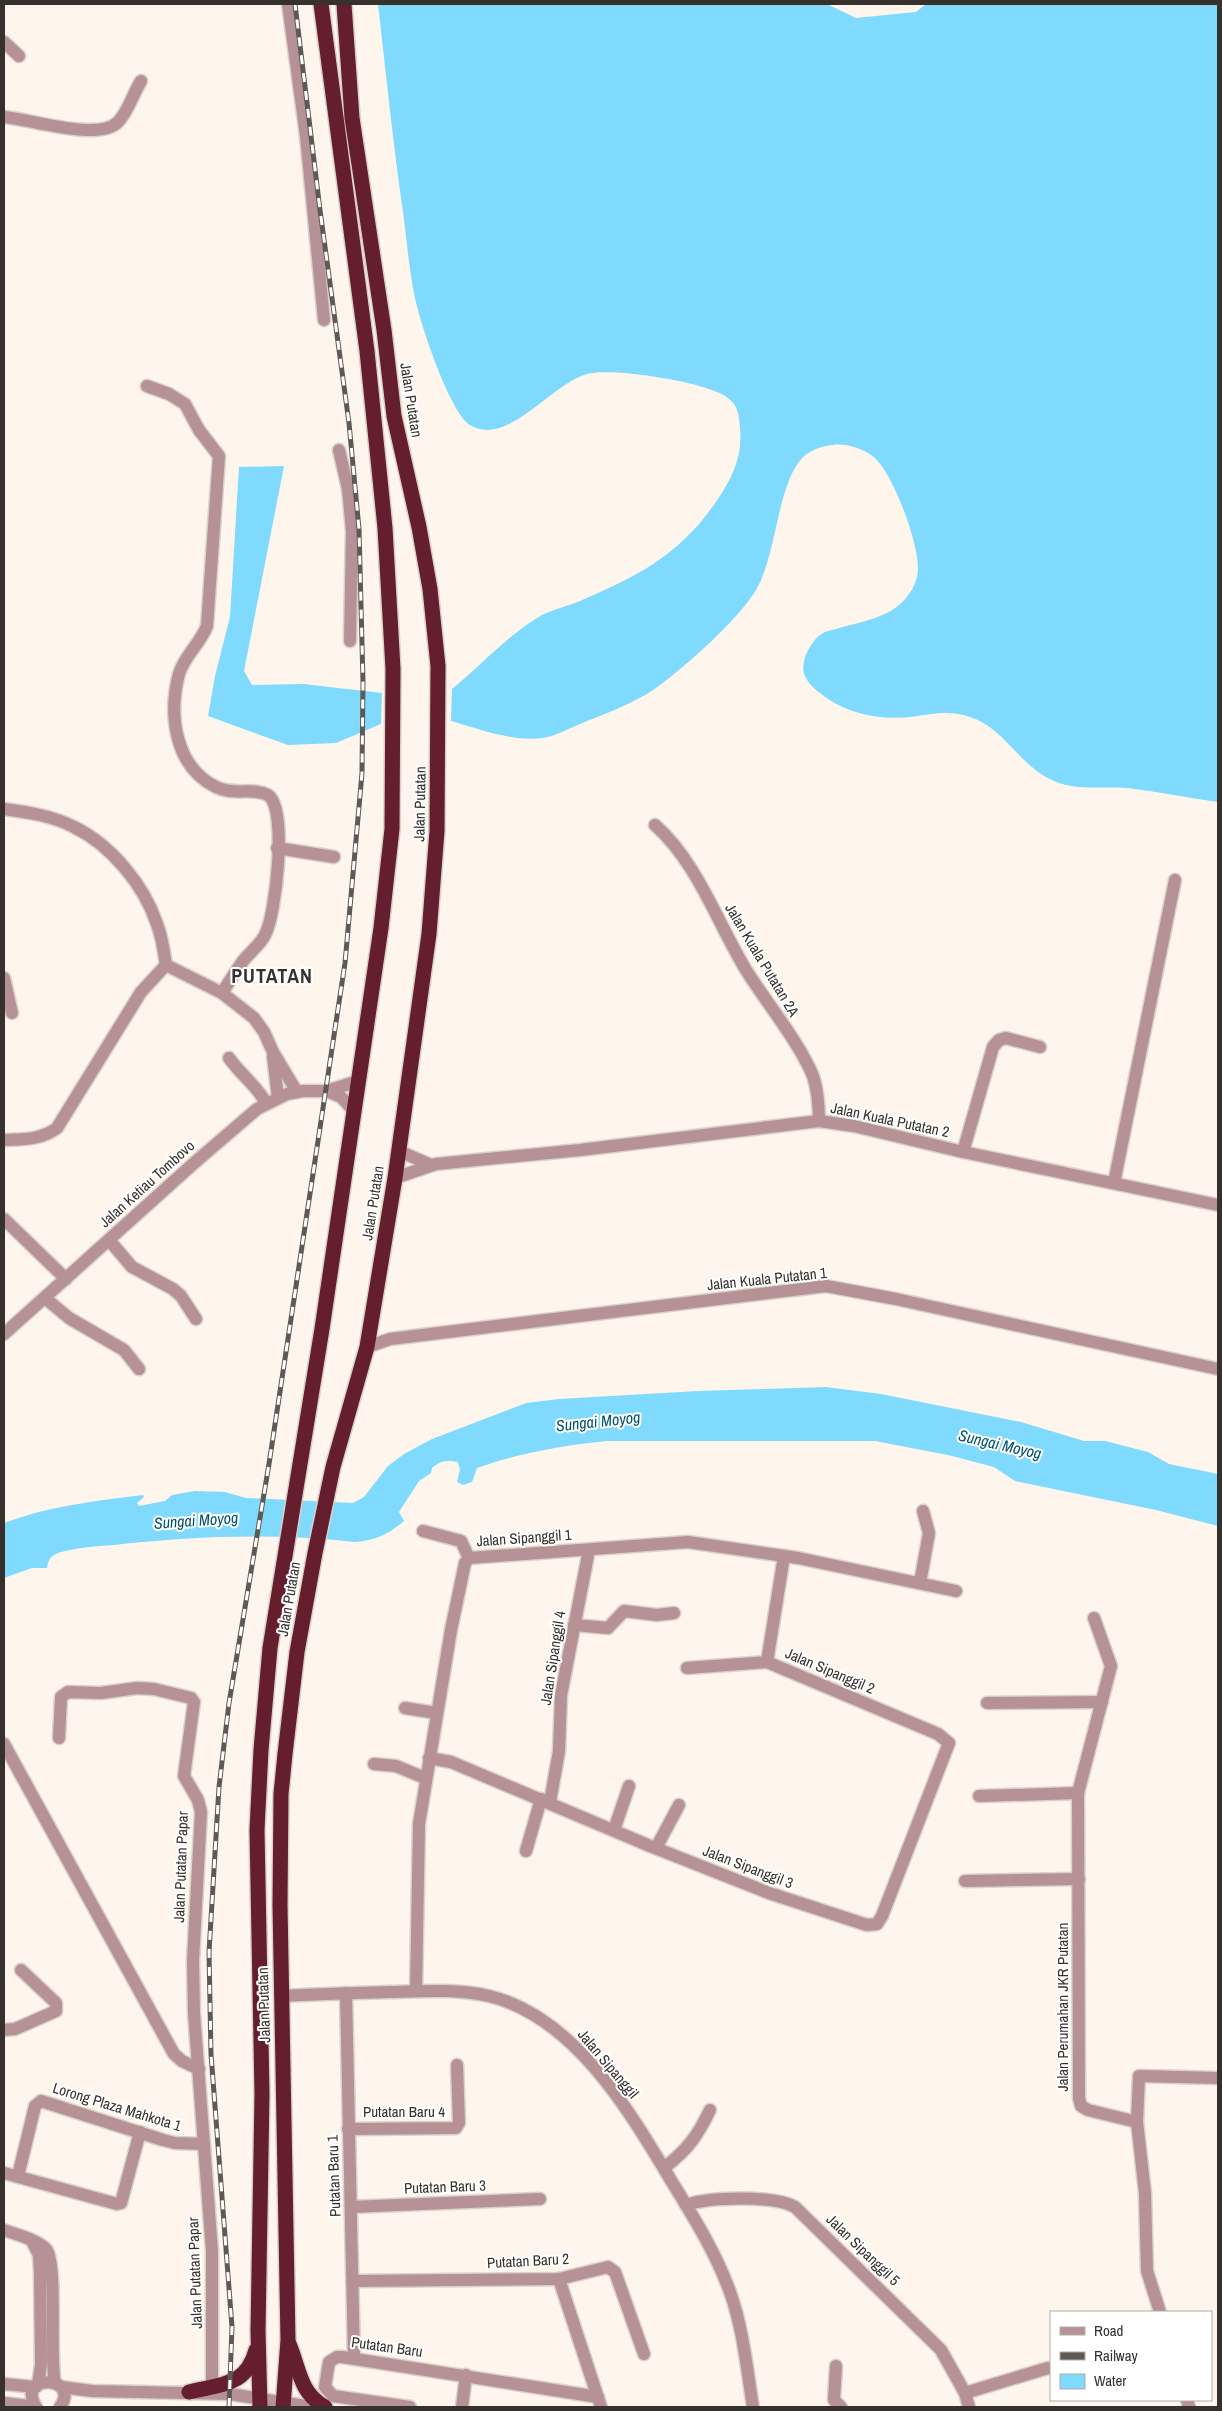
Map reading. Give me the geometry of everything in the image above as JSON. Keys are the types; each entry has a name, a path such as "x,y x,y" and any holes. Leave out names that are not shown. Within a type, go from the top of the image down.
{"highway":[{"name":"Jalan Putatan","path":"260,2402 258,2331 262,2094 258,1792 270,1648 298,1482 390,863 393,741 392,669 384,520 367,351 321,4"},
{"name":"Jalan Putatan","path":"283,2405 288,2340 285,2093 280,1905 282,1794 297,1652 315,1553 333,1467 367,1347 400,1151 434,885 438,745 438,666 426,560 394,416 384,330 352,118 344,4"},
{"path":"341,162 346,159 348,154 352,118"},
{"path":"367,351 370,338 384,330"},
{"path":"260,2245 274,2248 286,2244"},
{"path":"189,2392 231,2383 242,2378 255,2353 258,2331"},
{"path":"288,2340 306,2392 313,2400 325,2407"}],"street":[{"path":"288,4 305,132 324,320"},
{"path":"4,42 18,56"},
{"path":"4,117 72,130 92,130 112,126 119,122 140,81"},
{"path":"147,386 169,394 186,404 199,430 219,456 207,626 204,636 184,662 179,674 175,708 175,730 179,744 186,759 195,770 216,787 237,793 260,792 272,799 276,808 278,848 276,894 270,923 258,945 222,992"},
{"path":"339,450 348,489 352,531 350,641"},
{"path":"4,809 34,813 65,823 88,835 108,851 134,882 151,909 162,939 166,965"},
{"name":"Jalan Kuala Putatan 2A","path":"655,825 670,839 683,858 743,965 808,1066 818,1097 820,1121"},
{"path":"278,848 334,857"},
{"path":"1114,1183 1175,880"},
{"path":"166,965 222,992 254,1018 264,1032 273,1052 297,1092"},
{"path":"4,1140 37,1138 49,1134 57,1128 141,992 166,965"},
{"path":"4,978 12,1012"},
{"path":"963,1152 993,1047 999,1040 1006,1038 1040,1047"},
{"path":"273,1052 278,1098"},
{"path":"229,1058 246,1080 259,1089 266,1103"},
{"name":"Jalan Ketiau Tombovo","path":"5,1331 45,1298 193,1164 266,1103 297,1092 327,1091 358,1081"},
{"path":"327,1091 341,1097 353,1110"},
{"name":"Jalan Kuala Putatan 2","path":"395,1178 431,1165 580,1150 820,1121 854,1126 963,1152 1218,1205"},
{"path":"400,1151 431,1165"},
{"path":"4,1218 66,1279"},
{"path":"109,1240 132,1267 173,1288 181,1296 196,1319"},
{"name":"Jalan Kuala Putatan 1","path":"367,1347 382,1340 826,1286 896,1299 1218,1369"},
{"path":"45,1298 69,1318 124,1350 139,1369"},
{"name":"Jalan Kuala Putatan 1","path":"371,1323 382,1332 403,1338"},
{"path":"920,1583 929,1533 923,1510"},
{"path":"423,1531 461,1541 469,1558"},
{"name":"Jalan Sipanggil 1","path":"416,1991 419,1824 425,1778 455,1610 465,1563 469,1558 688,1542 784,1556 956,1591"},
{"name":"Jalan Sipanggil 4","path":"526,1851 546,1800 559,1750 561,1695 589,1550"},
{"name":"Jalan Sipanggil 2","path":"784,1556 767,1662 938,1734 949,1743"},
{"path":"574,1625 608,1628 624,1611 658,1615 674,1613"},
{"name":"Jalan Perumahan JKR Putatan","path":"1094,1618 1111,1666 1078,1794 1079,2098 1081,2106 1088,2110 1137,2122"},
{"path":"687,1668 767,1662"},
{"name":"Jalan Putatan Papar","path":"59,1738 61,1697 68,1692 101,1693 137,1688 154,1689 193,1699 184,1776 198,1800 201,1812 193,1960 194,2013 212,2252 212,2386"},
{"path":"987,1703 1102,1702"},
{"path":"405,1708 436,1713"},
{"name":"Jalan Sipanggil 3","path":"429,1758 451,1762 546,1800 656,1848 781,1897 867,1925 877,1924 882,1916 949,1743"},
{"path":"4,1744 174,2054 182,2061 199,2069"},
{"path":"374,1764 401,1768 425,1778"},
{"path":"614,1830 630,1786"},
{"path":"979,1796 1078,1794"},
{"path":"656,1848 679,1805"},
{"path":"965,1881 1079,1879"},
{"path":"4,2030 15,2029 56,2011 57,2008 56,2003 21,1970"},
{"name":"Jalan Sipanggil","path":"281,1996 416,1991 470,1993 490,1996 517,2006 543,2020 576,2048 607,2083 664,2168 706,2238 731,2294 753,2407"},
{"name":"Putatan Baru 1","path":"346,1993 354,2358"},
{"name":"Putatan Baru 4","path":"348,2129 456,2128 459,2123 456,2065"},
{"path":"1160,2311 1147,2272 1144,2193 1137,2122 1138,2076 1218,2078"},
{"name":"Lorong Plaza Mahkota 1","path":"18,2176 35,2106 41,2101 175,2143 204,2144"},
{"path":"664,2168 687,2150 698,2135 710,2110"},
{"path":"4,2173 117,2204 124,2200 140,2132"},
{"name":"Putatan Baru 3","path":"351,2207 540,2199"},
{"name":"Jalan Sipanggil 5","path":"686,2205 709,2199 780,2200 795,2207 942,2350 965,2393 969,2407"},
{"path":"4,2230 32,2241 46,2249 50,2262 52,2365 58,2385 64,2396 60,2407"},
{"path":"4,2403 36,2407 32,2397 41,2374 40,2273 39,2254 32,2241"},
{"name":"Putatan Baru 2","path":"353,2281 559,2279 608,2268 612,2269 615,2272 644,2354"},
{"path":"559,2279 600,2402"},
{"name":"Putatan Baru","path":"410,2407 338,2397 329,2394 325,2387 330,2362 337,2357 354,2358 466,2375 600,2402"},
{"path":"836,2366 834,2400 841,2407"},
{"path":"965,2393 1048,2368"},
{"path":"462,2407 466,2375"},
{"path":"4,2384 37,2386 47,2381 58,2385 92,2391 230,2394 260,2402 312,2407"}],"water":[{"path":"378,4 827,4 856,18 916,12 926,4 1218,4 1218,802 1138,789 1081,787 1063,784 1042,775 1031,767 1003,738 982,722 970,717 948,713 900,718 879,717 847,709 818,692 807,680 803,665 809,648 816,639 827,632 878,617 895,608 911,592 918,572 917,557 909,525 887,475 871,455 848,445 821,447 803,457 794,469 782,501 769,557 757,588 737,615 707,646 659,686 622,706 557,734 543,738 532,739 508,736 451,721 452,689 518,631 542,615 580,601 640,572 673,549 689,535 718,499 732,474 740,448 739,420 738,412 732,401 717,392 659,377 599,372 587,374 573,380 514,421 499,428 484,430 470,425 462,417 445,386 437,366 415,298 396,160"},
{"path":"284,466 244,671 252,685 303,684 382,693 381,724 336,743 288,745 208,716 215,676 230,617 239,467"},
{"name":"Sungai Moyog","path":"826,1387 881,1394 1021,1422 1084,1441 1105,1441 1148,1452 1169,1464 1218,1474 1218,1526 1156,1510 1015,1481 994,1467 948,1455 875,1441 606,1441 573,1445 509,1458 477,1468 472,1482 463,1485 457,1482 460,1470 458,1462 441,1462 432,1468 431,1473 419,1481 399,1512 404,1521 387,1533 369,1540 355,1542 295,1537 235,1537 175,1539 92,1547 75,1549 54,1555 48,1562 47,1568 32,1568 4,1578 4,1523 55,1508 143,1495 144,1497 137,1503 139,1506 165,1501 172,1495 195,1491 225,1492 246,1498 353,1503 364,1497 388,1466 404,1454 432,1439 526,1403 559,1399 698,1391"}],"railway":[{"path":"229,2407 232,2327 211,2054 209,1952 219,1787 229,1703 269,1464 345,963 362,773 363,682 359,529 349,423 320,210 295,4"}],"district":[{"name":"PUTATAN","path":"272,976"}]}
